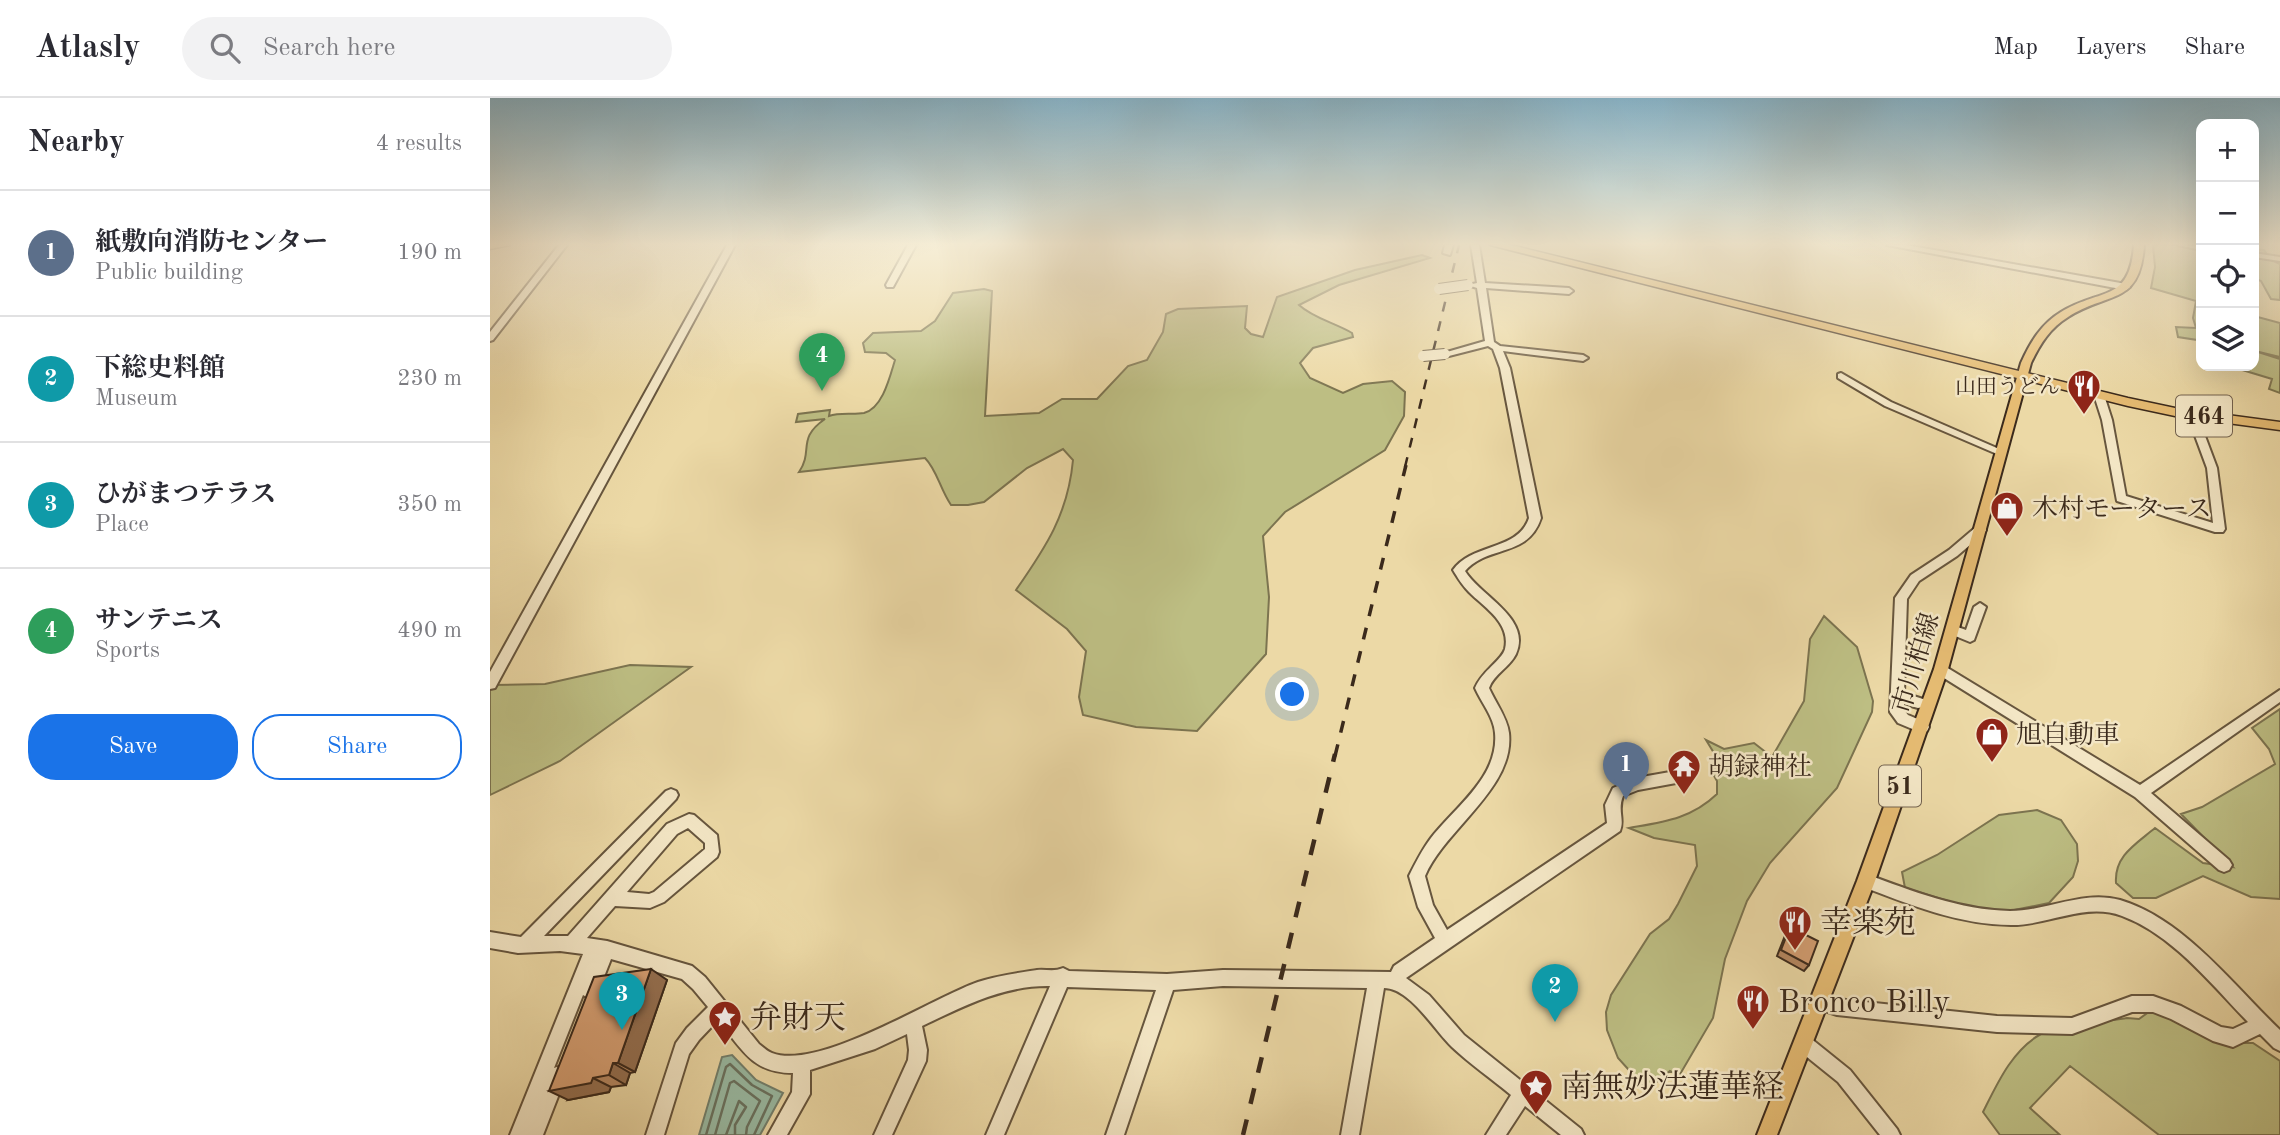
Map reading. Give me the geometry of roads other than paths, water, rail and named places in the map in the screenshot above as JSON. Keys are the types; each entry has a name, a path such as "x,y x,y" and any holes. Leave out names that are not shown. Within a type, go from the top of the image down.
{"highway":[{"name":"464","path":"1692,293 2099,395 2192,414 2280,426"}],"main road":[{"name":"市川柏線","path":"1767,1135 1866,881 1922,727 2032,348 2050,324 2075,308 2109,293"}],"street":[{"path":"490,338 525,293"},
{"path":"491,681 704,293"},
{"path":"1445,941 1426,907 1417,876 1439,841 1500,763 1503,737 1482,688 1490,673 1509,655 1512,639 1504,620 1459,570 1461,565 1474,558 1528,535 1534,527 1535,518 1514,422 1512,397 1493,346 1482,293"},
{"path":"490,323 504,321"},
{"path":"1423,356 1493,346 1583,358"},
{"path":"1841,376 1898,409 2001,452"},
{"path":"2099,395 2121,498 2219,529 2212,468 2192,414"},
{"path":"1922,727 1899,716 1897,696 1901,598 1915,578 1953,553 1980,530"},
{"path":"1952,630 1970,637 1980,607"},
{"path":"1941,669 2140,793 2224,865"},
{"path":"2140,793 2280,695"},
{"path":"1897,696 1917,703"},
{"path":"1395,980 1400,972 1615,826 1612,805 1618,792 1636,785 1687,775"},
{"path":"525,944 671,795"},
{"path":"572,944 610,898 672,830 689,820 712,840 712,852 659,897 650,901 610,898"},
{"path":"1866,881 1926,904 1990,916 2013,918 2100,904 2120,907 2146,918 2173,937 2280,1042"},
{"path":"490,940 601,948 686,972 753,1050 765,1060 802,1063 875,1040 980,990 1009,982 1063,976 1167,982 1223,978 1395,980 1423,1000 1458,1041 1575,1135"},
{"path":"519,1135 601,948"},
{"path":"534,1135 601,948"},
{"path":"995,1135 1063,976"},
{"path":"1350,1135 1377,979"},
{"path":"1115,1135 1167,982"},
{"path":"1819,1001 1837,1007 1957,1020 2073,1026 2132,1004 2153,1004 2175,1012 2218,1035 2233,1038 2261,1025"},
{"path":"655,1135 682,1049 719,1008"},
{"path":"883,1135 917,1061 918,1050 913,1022"},
{"path":"1803,1044 1844,1076 1891,1135"},
{"path":"777,1135 801,1094 802,1063"},
{"path":"1495,1135 1523,1093"}],"water":[{"path":"732,1055 756,1080 783,1093 760,1135 699,1135 722,1057"}],"railway":[{"path":"1405,467 1447,293"},
{"path":"1335,756 1406,465"},
{"path":"1243,1135 1335,754"}],"place":[{"name":"サンテニス","path":"822,391"},
{"name":"山田うどん","path":"2084,416"},
{"name":"木村モータース","path":"2007,538"},
{"name":"旭自動車","path":"1992,764"},
{"name":"胡録神社","path":"1684,796"},
{"name":"紙敷向消防センター","path":"1626,800"},
{"name":"幸楽苑","path":"1795,952"},
{"name":"下総史料館","path":"1555,1022"},
{"name":"ひがまつテラス","path":"622,1030"},
{"name":"Bronco Billy","path":"1753,1031"},
{"name":"弁財天","path":"725,1047"},
{"name":"南無妙法蓮華経","path":"1536,1116"}]}
